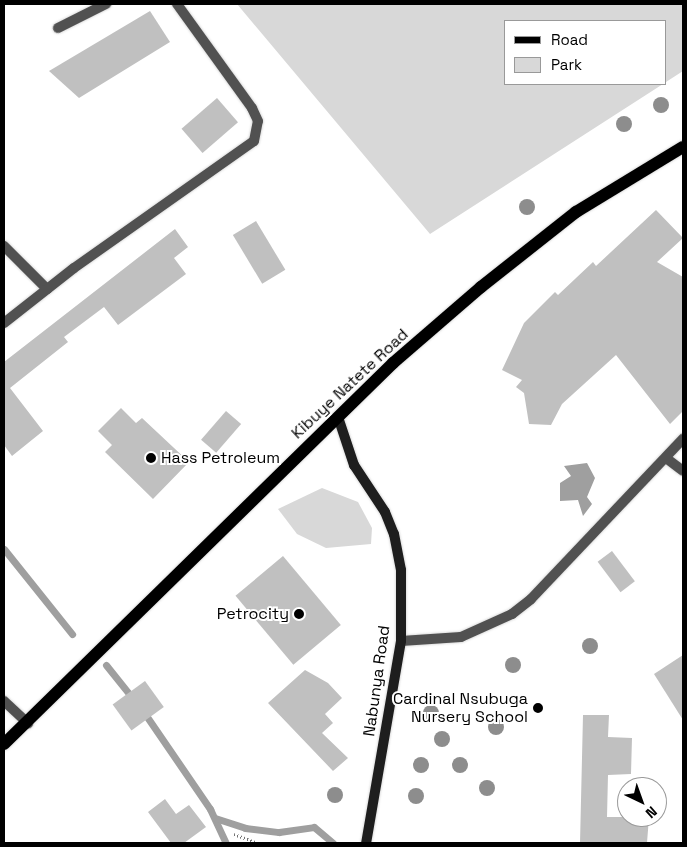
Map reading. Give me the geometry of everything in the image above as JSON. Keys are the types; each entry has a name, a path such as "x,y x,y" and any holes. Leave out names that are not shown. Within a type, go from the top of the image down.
{"main road":[{"name":"Kibuye Natete Road","path":"4,744 28,723 338,417 488,281 576,212 683,147"},
{"name":"Nabunya Road","path":"338,417 354,466 373,489 394,534 401,570 401,641 366,843"}],"street":[{"path":"58,28 106,4"},
{"path":"4,323 48,289 254,141 258,121 252,108 177,4"},
{"path":"4,246 48,289"},
{"path":"401,641 461,637 512,614 531,600 683,439"},
{"path":"666,458 683,471"},
{"path":"4,701 28,723"}],"path":[{"path":"234,834 258,843"}],"green space":[{"path":"237,4 683,4 683,71 667,81 667,20 504,20 504,85 661,85 430,234"},
{"path":"322,488 358,502 372,528 371,544 326,548 297,534 278,509"}],"shaded area":[{"path":"587,463 595,478 587,497 592,504 583,516 578,500 560,501 560,483 571,476 564,466"}],"building":[{"path":"150,11 170,42 79,98 49,71"},
{"path":"217,98 238,122 203,153 182,129"},
{"path":"656,210 683,238 657,262 683,277 683,411 670,424 616,355 562,404 551,425 529,424 524,393 516,387 522,380 502,370 524,323 555,292 558,295 593,262 596,266"},
{"path":"256,221 285,270 262,284 233,235"},
{"path":"175,229 188,247 174,258 186,274 118,325 104,307 64,337 68,342 10,388 43,431 12,456 4,445 4,362"},
{"path":"121,408 136,423 142,418 189,462 153,499 105,452 112,445 98,431"},
{"path":"226,411 241,424 216,453 201,440"},
{"path":"612,551 635,581 620,592 598,562"},
{"path":"283,556 341,625 293,665 236,596"},
{"path":"683,655 683,720 654,674"},
{"path":"305,670 328,683 342,698 325,714 333,723 322,733 348,758 333,771 268,703"},
{"path":"145,681 164,707 131,730 113,705"},
{"path":"583,715 609,715 608,737 632,738 631,774 608,775 607,817 617,817 617,827 648,827 647,843 580,843"},
{"path":"165,799 176,814 189,805 206,827 184,843 171,843 148,812"}],"waterway":[{"path":"4,549 72,634"},
{"path":"106,665 134,700"},
{"path":"143,711 210,809 226,843"},
{"path":"215,818 245,828 279,832 314,827 333,843"}],"place":[{"name":"Hass Petroleum","path":"151,458"},
{"name":"Petrocity","path":"299,614"},
{"name":"Cardinal Nsubuga Nursery School","path":"538,708"}]}
